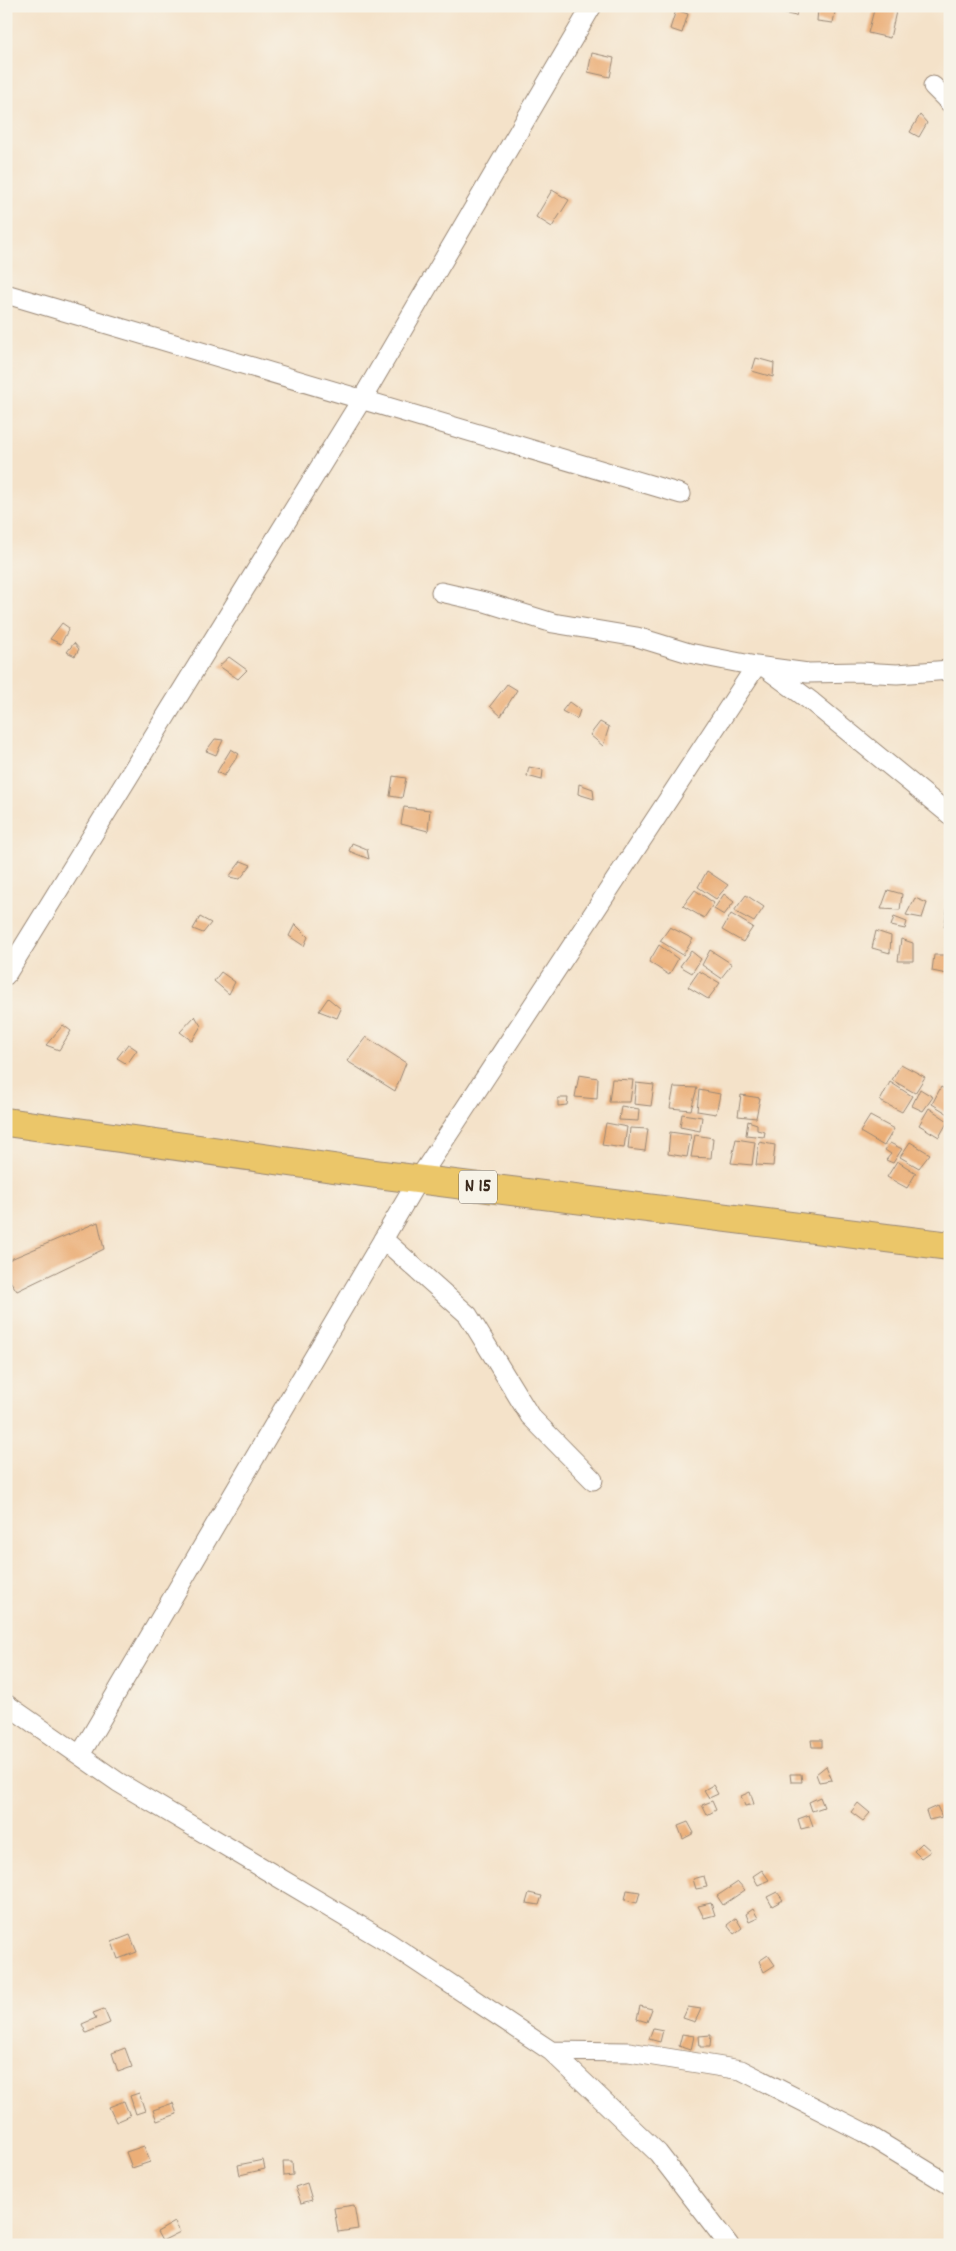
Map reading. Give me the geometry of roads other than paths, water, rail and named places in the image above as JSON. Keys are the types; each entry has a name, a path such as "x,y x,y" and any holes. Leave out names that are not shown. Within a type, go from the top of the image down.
{"main road":[{"name":"N 15","path":"6,1122 418,1180 950,1246"}],"street":[{"path":"6,975 362,399 592,6"},
{"path":"933,86 950,103"},
{"path":"6,294 681,494"},
{"path":"441,592 485,602 553,623 637,637 690,653 760,667 808,673 860,672 897,674 950,670"},
{"path":"760,667 812,702 950,815"},
{"path":"80,1756 418,1180 760,667"},
{"path":"383,1239 468,1315 530,1416 593,1480"},
{"path":"6,1704 118,1782 389,1943 551,2051 658,2153 729,2245"},
{"path":"551,2051 629,2052 740,2070 863,2132 950,2185"}]}
